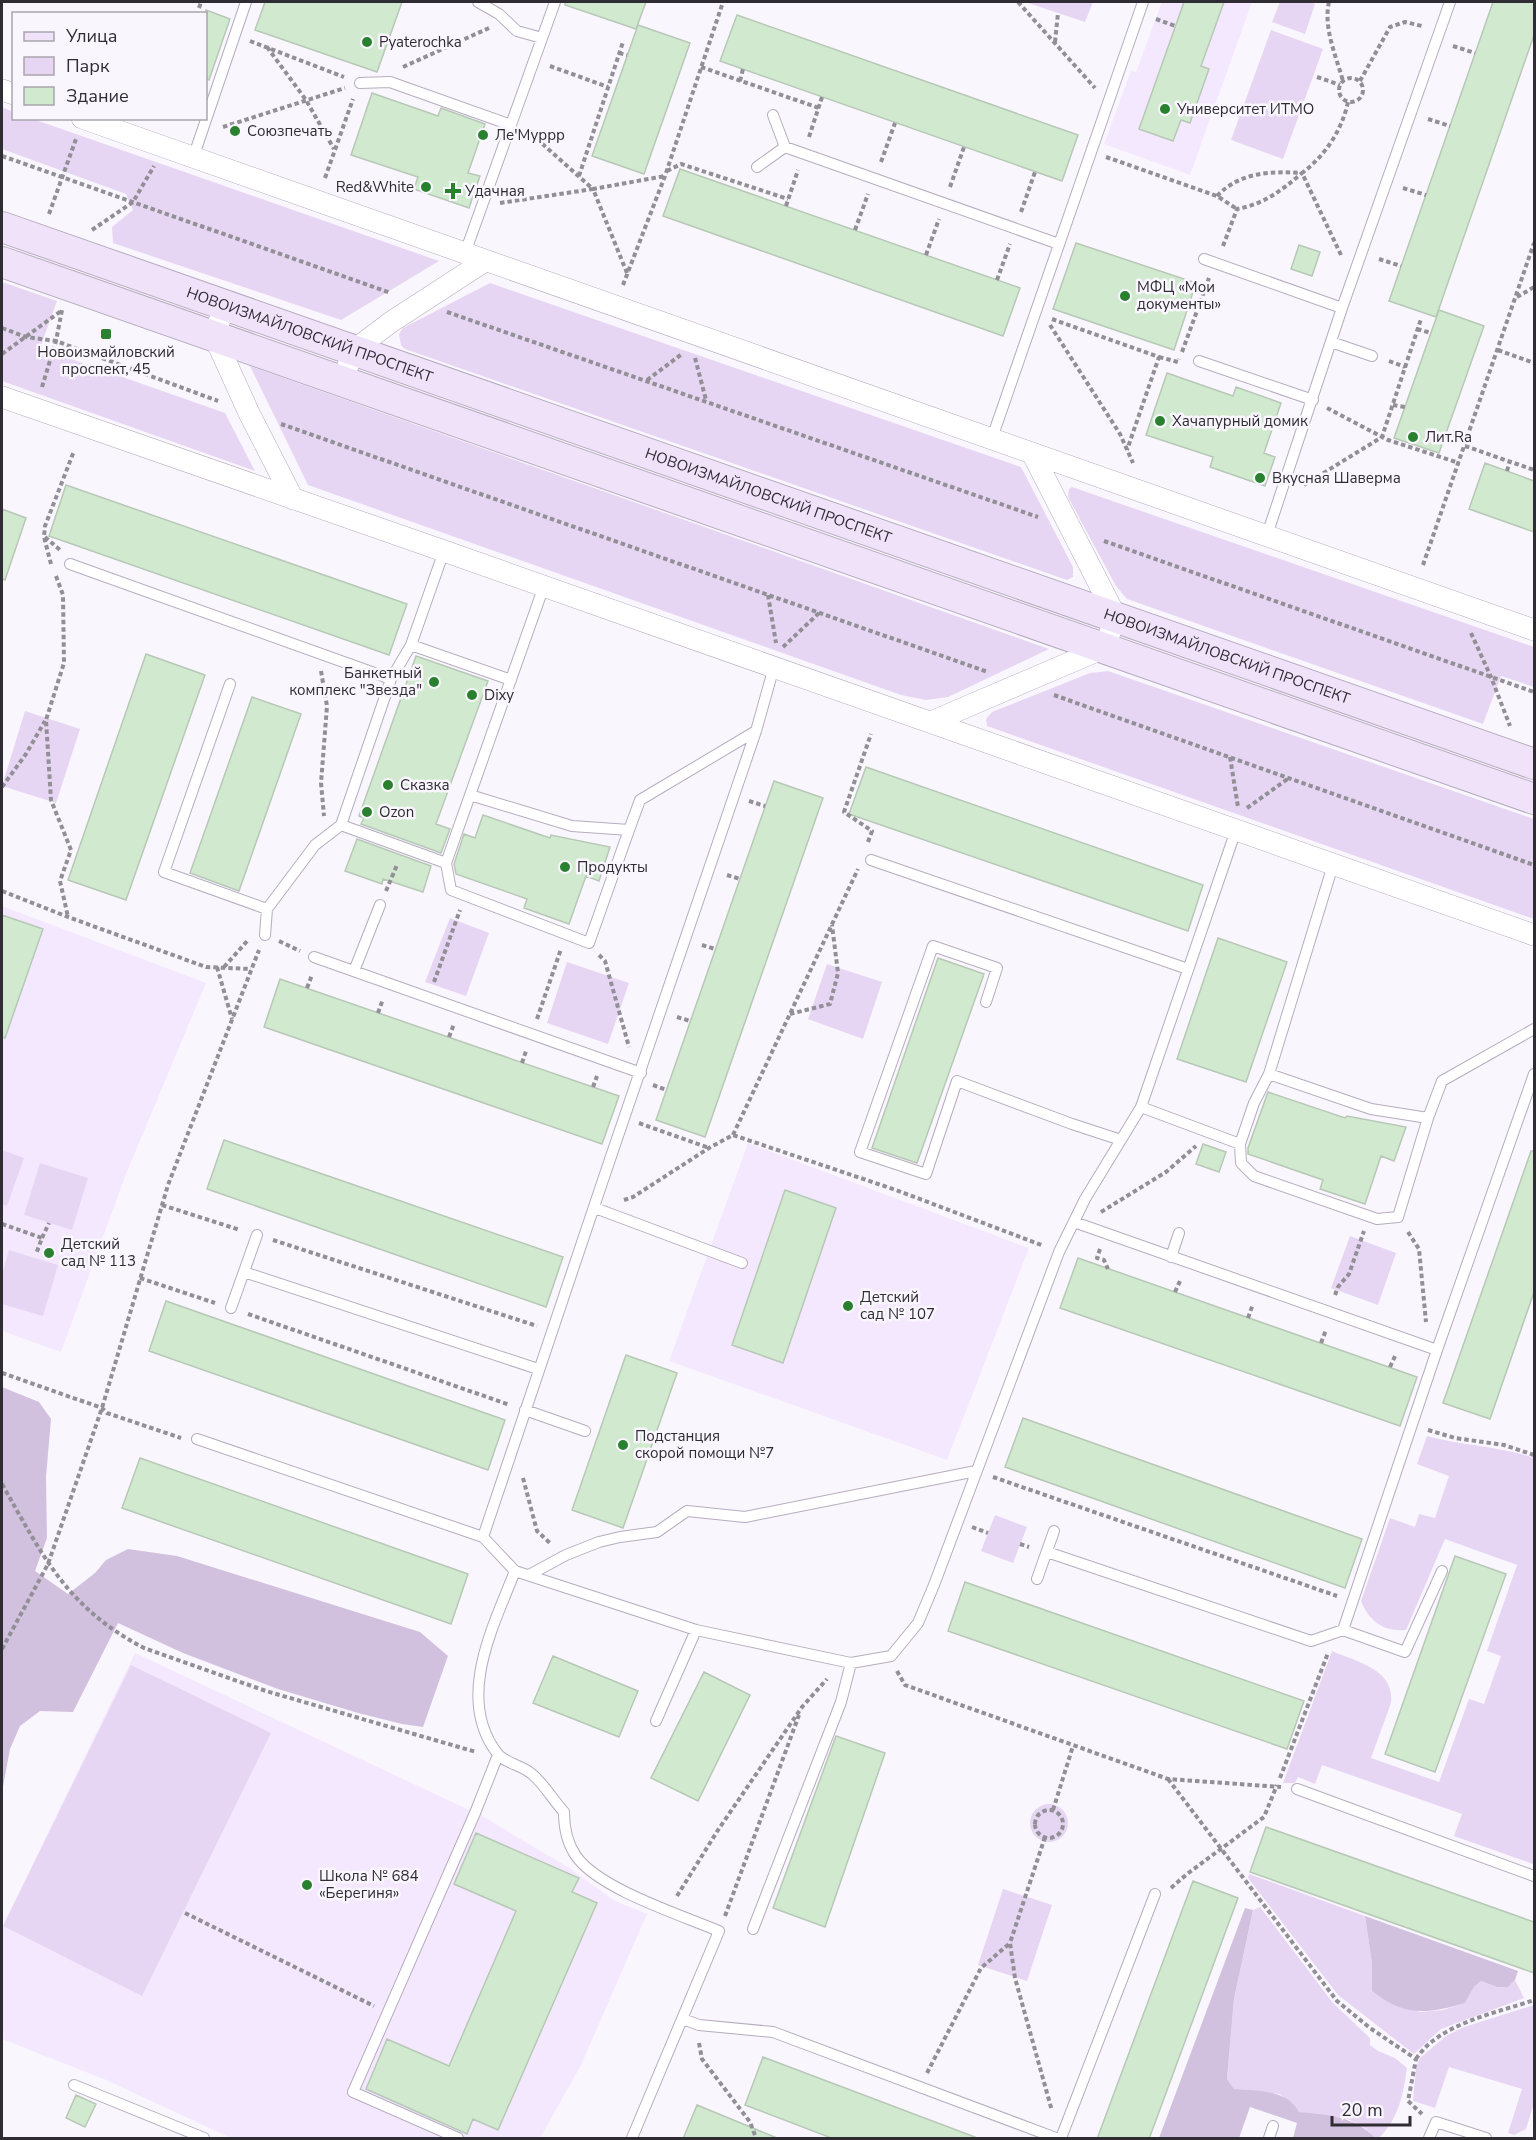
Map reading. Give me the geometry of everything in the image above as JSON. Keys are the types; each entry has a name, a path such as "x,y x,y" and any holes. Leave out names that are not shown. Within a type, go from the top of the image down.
{"street":[{"path":"86,120 1534,630"},
{"name":"НОВОИЗМАЙЛОВСКИЙ ПРОСПЕКТ","path":"2,227 1534,764"},
{"path":"342,381 354,350 391,322 485,261"},
{"path":"2,262 1534,799"},
{"path":"225,305 214,336 249,413 293,499"},
{"path":"2,397 34,410 444,550 1534,935"},
{"path":"931,722 1104,648 1116,617 1032,453"}],"lane":[{"path":"207,116 246,2"},
{"path":"478,2 499,14 517,31 542,38"},
{"path":"465,253 555,2"},
{"path":"992,438 1143,2"},
{"path":"1267,536 1342,308 1450,2"},
{"path":"360,83 390,82 512,122"},
{"path":"773,115 785,147 1059,244"},
{"path":"193,158 206,120"},
{"path":"757,168 785,147"},
{"path":"1204,259 1342,308"},
{"path":"1331,342 1372,356"},
{"path":"1199,361 1313,400"},
{"path":"265,935 267,909 315,845 341,825 391,680 411,645 444,550"},
{"path":"70,564 391,680"},
{"path":"544,586 446,863 451,890 589,943 640,800 756,730"},
{"path":"411,645 511,680"},
{"path":"483,1537 756,730 774,667"},
{"path":"230,684 164,873 267,909"},
{"path":"470,795 572,826 629,830"},
{"path":"341,825 446,863"},
{"path":"197,1439 483,1537 514,1570 696,1630 851,1663 891,1656 918,1623 1059,1252 1085,1199 1141,1107 1236,830"},
{"path":"871,860 1188,969"},
{"path":"1333,865 1269,1074 1254,1102 1240,1144 1241,1163 1254,1176 1377,1219 1398,1217 1428,1118 1442,1081 1534,1029"},
{"path":"354,971 380,905"},
{"path":"986,1002 997,968 933,946 860,1152 926,1174 957,1081 1121,1140"},
{"path":"314,957 641,1073"},
{"path":"1269,1074 1371,1109 1428,1118"},
{"path":"1339,1631 1352,1601 1413,1426 1432,1349 1534,1074"},
{"path":"1141,1107 1240,1144"},
{"path":"595,1208 742,1263"},
{"path":"1074,1222 1432,1349"},
{"path":"1171,1257 1179,1233"},
{"path":"231,1308 257,1235"},
{"path":"244,1272 538,1369"},
{"path":"525,1410 585,1431"},
{"path":"529,1575 566,1555 598,1542 657,1532 687,1510 745,1517 976,1471"},
{"path":"1037,1579 1054,1531"},
{"path":"1047,1552 1311,1641 1339,1631 1405,1652 1442,1571"},
{"path":"514,1570 482,1657 479,1711 486,1735 498,1755 531,1773 564,1812 564,1828 576,1856 599,1878 719,1931 632,2139"},
{"path":"656,1720 696,1630"},
{"path":"753,1929 841,1702 851,1663"},
{"path":"458,2139 353,2092 498,1755"},
{"path":"1297,1789 1534,1876"},
{"path":"1061,2139 1155,1894"},
{"path":"683,2019 699,2025 773,2031 1056,2139"},
{"path":"74,2085 204,2139"},
{"path":"1429,2139 1436,2122 1486,2139"},
{"path":"1269,2139 1274,2126"}],"path":[{"path":"199,8 201,2"},
{"path":"624,285 665,174 723,2"},
{"path":"1018,2 1108,103"},
{"path":"1329,2 1326,12 1327,24 1341,83 1339,91 1342,98 1348,102 1354,102 1363,93 1360,81 1355,78 1348,77 1341,83"},
{"path":"1055,43 1058,13"},
{"path":"390,82 394,71 506,20"},
{"path":"1360,81 1390,27 1405,22 1440,30"},
{"path":"234,35 360,83"},
{"path":"579,176 623,42"},
{"path":"267,47 306,100 334,149"},
{"path":"619,53 627,55"},
{"path":"534,60 608,87"},
{"path":"701,67 819,108"},
{"path":"740,81 743,69"},
{"path":"1317,77 1341,83"},
{"path":"214,130 360,83"},
{"path":"325,178 360,83"},
{"path":"1217,196 1226,187 1261,172 1302,173 1312,166 1335,137 1348,102"},
{"path":"48,218 83,120"},
{"path":"512,122 593,189 627,274"},
{"path":"596,125 602,127"},
{"path":"1091,152 1217,196 1237,209"},
{"path":"2,156 400,296"},
{"path":"100,223 133,202 158,160"},
{"path":"484,202 494,204 593,189 665,174 681,164 788,199"},
{"path":"707,178 710,173"},
{"path":"1302,173 1337,249 1354,276"},
{"path":"1387,182 1425,195"},
{"path":"1423,566 1534,243"},
{"path":"1362,254 1401,266"},
{"path":"1516,297 1534,287"},
{"path":"437,309 1043,519"},
{"path":"2,354 62,310 56,341 34,410"},
{"path":"1127,450 1159,357 1046,317 1120,434 1127,450 1133,463"},
{"path":"1295,490 1382,437 1420,320"},
{"path":"2,328 26,337 56,341 222,403"},
{"path":"1418,329 1431,333"},
{"path":"1498,350 1534,363"},
{"path":"647,380 683,353"},
{"path":"695,357 706,401"},
{"path":"1313,400 1382,437 1459,463"},
{"path":"1393,405 1405,407"},
{"path":"274,422 991,673"},
{"path":"1465,446 1534,469"},
{"path":"2,787 26,754 46,720 64,663 63,595 48,559 44,537 45,526 74,451"},
{"path":"1507,471 1510,461"},
{"path":"1103,540 1534,692"},
{"path":"768,595 777,652 819,613"},
{"path":"1469,628 1513,732"},
{"path":"318,653 327,706 321,783 326,836"},
{"path":"1044,692 1534,865"},
{"path":"46,720 51,800 71,850 60,881 68,917"},
{"path":"866,848 872,831 844,812 871,734"},
{"path":"1230,757 1239,814 1289,778"},
{"path":"380,905 403,847"},
{"path":"595,1208 633,1197 709,1148 734,1135 858,867"},
{"path":"2,891 206,967 251,969"},
{"path":"434,983 463,902"},
{"path":"223,967 266,921"},
{"path":"789,1014 830,1004 838,973 832,924"},
{"path":"531,1034 567,934"},
{"path":"2,1649 48,1564 102,1407 168,1185 265,935 314,957"},
{"path":"589,943 605,961 629,1050 641,1073"},
{"path":"217,967 232,1020"},
{"path":"626,1118 709,1148"},
{"path":"1086,1227 1093,1216 1166,1172 1199,1144 1204,1130"},
{"path":"734,1135 896,1190 1059,1252"},
{"path":"162,1205 552,1331"},
{"path":"1398,1217 1419,1249 1432,1349"},
{"path":"36,1254 49,1223"},
{"path":"2,1224 42,1238"},
{"path":"1334,1297 1338,1287 1349,1274 1364,1229"},
{"path":"140,1278 525,1410"},
{"path":"2,1373 102,1407 107,1413 185,1440 197,1439"},
{"path":"1413,1426 1455,1438 1504,1445 1534,1455"},
{"path":"513,1446 537,1531 558,1551 566,1555"},
{"path":"991,1476 1352,1601"},
{"path":"2,1484 48,1564 75,1598 111,1628 144,1648 266,1691 484,1754 498,1755"},
{"path":"1187,1874 1264,1817 1339,1631"},
{"path":"891,1656 900,1680 905,1686 1168,1779 1297,1789"},
{"path":"668,1910 718,1830 802,1707 823,1682 851,1663"},
{"path":"724,1916 802,1707"},
{"path":"1053,1810 1073,1746"},
{"path":"1168,1779 1337,2001 1370,2028 1416,2059"},
{"path":"1044,1810 1053,1810 1060,1814 1063,1825 1057,1835 1045,1837 1036,1828 1035,1820 1044,1810"},
{"path":"1045,1837 1010,1942 1015,1978 1054,2118 1065,2127"},
{"path":"185,1912 388,2013"},
{"path":"920,2087 981,1968 1010,1942"},
{"path":"1436,2122 1422,2114 1408,2101 1416,2059 1428,2046 1456,2026 1534,2000"},
{"path":"699,2025 697,2036 702,2059 750,2122 756,2139"}],"shaded area":[{"name":"Университет ИТМО","path":"1162,2 1252,2 1190,175 1104,144 1131,71 1136,72"},
{"path":"2,906 206,983 126,1174 61,1352 2,1331"},
{"name":"Детский сад № 107","path":"748,1143 1029,1248 947,1460 669,1361"},
{"path":"2,1387 39,1402 51,1419 46,1477 47,1538 35,1571 68,1594 95,1573 106,1560 128,1549 177,1556 420,1632 448,1656 423,1727 358,1713 278,1689 183,1653 118,1623 73,1712 40,1711 20,1726 10,1749 2,1792"},
{"name":"Школа № 684 «Берегиня»","path":"135,1653 484,1817 569,1868 615,1901 647,1914 581,2065 540,2138 231,2138 106,2080 2,2039 2,1928"},
{"path":"1245,1908 1253,1910 1234,1999 1227,2079 1234,2089 1279,2095 1294,2104 1299,2112 1350,2121 1376,2138 1293,2138 1297,2123 1250,2107 1239,2138 1159,2138"},
{"path":"1365,1916 1518,1971 1515,1980 1508,1987 1497,1987 1481,1981 1474,1987 1465,2003 1439,2009 1417,2011 1395,2005 1372,1991 1372,1964"}],"green space":[{"path":"1025,2 1093,2 1085,22"},
{"path":"1280,2 1315,4 1305,34 1272,22"},
{"path":"1271,30 1323,49 1283,159 1231,140"},
{"path":"2,107 12,112 12,120 36,120 439,261 341,320 113,243 112,227 133,210 126,194 2,149"},
{"path":"2,282 57,301 40,348 225,413 255,471 2,381"},
{"path":"490,283 1021,467 1073,567 1073,577 1067,580 405,349 401,345 399,334 403,328"},
{"path":"250,366 1049,649 948,697 926,700 901,695 308,485"},
{"path":"1072,487 1534,647 1534,687 1501,676 1483,724 1127,599 1116,586 1068,497 1069,489"},
{"path":"1108,671 1534,819 1534,919 987,726 986,719 992,712 1090,673"},
{"path":"25,711 80,729 56,803 2,786"},
{"path":"450,918 489,933 466,996 425,982"},
{"path":"567,962 629,983 608,1044 547,1023"},
{"path":"827,964 882,982 863,1039 808,1019"},
{"path":"2,1150 24,1158 7,1206 2,1204"},
{"path":"40,1163 88,1178 72,1230 24,1215"},
{"path":"1350,1236 1396,1253 1378,1305 1331,1288"},
{"path":"9,1250 58,1265 43,1316 2,1304 2,1275"},
{"path":"1427,1436 1534,1458 1533,1864 1454,1836 1462,1814 1322,1765 1315,1784 1298,1777 1295,1783 1283,1783 1332,1651 1372,1668 1387,1682 1391,1691 1391,1703 1371,1758 1439,1782 1469,1699 1484,1704 1501,1656 1487,1651 1517,1565 1445,1539 1406,1630 1390,1629 1378,1624 1368,1614 1361,1601 1390,1518 1415,1527 1419,1514 1435,1518 1449,1476 1417,1464"},
{"path":"995,1515 1027,1527 1013,1563 981,1551"},
{"path":"131,1665 271,1733 142,1996 3,1926"},
{"path":"1049,1804 1063,1809 1068,1823 1063,1837 1049,1842 1035,1837 1030,1823 1035,1809"},
{"path":"1249,1874 1365,1916 1372,1964 1372,1991 1420,2012 1443,2010 1465,2003 1474,1987 1481,1981 1497,1987 1508,1987 1515,1980 1524,1998 1441,2029 1414,2054 1338,1995 1248,1878"},
{"path":"1003,1889 1052,1905 1027,1981 978,1965"},
{"path":"1260,1907 1333,2003 1370,2038 1370,2045 1395,2058 1407,2068 1402,2097 1396,2114 1379,2138 1348,2119 1299,2112 1280,2094 1234,2089 1227,2079 1234,1999 1253,1910"},
{"path":"1534,2005 1534,2103 1526,2129 1514,2135 1508,2133 1522,2089 1449,2067 1435,2108 1413,2101 1416,2067 1420,2058 1446,2036 1464,2027"}],"building":[{"path":"265,2 402,2 377,72 255,30"},
{"path":"565,2 646,2 636,29 565,5"},
{"path":"1184,2 1224,2 1201,66 1209,69 1190,123 1181,120 1173,141 1139,129"},
{"path":"1493,2 1534,2 1534,35 1436,317 1389,301"},
{"path":"206,10 230,19 209,80 207,79"},
{"path":"737,15 1078,135 1062,181 720,61"},
{"path":"638,25 690,43 644,174 592,156"},
{"path":"372,93 438,116 441,108 485,124 468,173 480,176 469,208 414,189 418,177 351,155"},
{"path":"680,169 1020,288 1003,336 663,216"},
{"name":"МФЦ «Мои документы»","path":"1076,243 1196,283 1174,350 1053,309"},
{"path":"1299,245 1320,252 1312,276 1291,269"},
{"path":"1439,310 1484,326 1439,453 1394,438"},
{"path":"1167,373 1233,396 1236,387 1281,403 1264,453 1275,457 1265,486 1210,467 1213,457 1146,435"},
{"path":"1485,463 1534,481 1534,532 1469,509"},
{"path":"66,485 407,604 389,655 49,536"},
{"path":"2,509 26,518 5,580 2,579"},
{"path":"146,654 205,675 126,900 68,880"},
{"path":"416,656 488,681 436,824 450,829 441,853 361,824 364,818 359,816"},
{"path":"252,697 301,714 239,891 190,873"},
{"path":"866,767 1203,885 1188,931 849,814"},
{"path":"774,781 823,798 705,1137 656,1120"},
{"path":"483,815 550,838 551,835 610,847 599,881 586,876 569,924 524,908 527,899 456,874 454,864 464,834 475,838"},
{"path":"357,839 431,866 423,892 383,879 382,884 345,871"},
{"path":"2,915 43,929 5,1038 2,1037"},
{"path":"1218,938 1287,962 1246,1082 1177,1059"},
{"path":"938,958 984,974 917,1163 872,1148"},
{"path":"280,979 619,1096 602,1144 264,1027"},
{"path":"1268,1092 1345,1118 1347,1116 1406,1127 1394,1161 1381,1156 1365,1204 1320,1189 1323,1180 1248,1154 1248,1148"},
{"path":"224,1140 563,1257 546,1307 207,1189"},
{"path":"1203,1144 1226,1152 1219,1172 1196,1164"},
{"path":"1531,1151 1534,1151 1534,1292 1490,1419 1443,1403"},
{"path":"785,1190 836,1208 783,1363 732,1345"},
{"path":"1078,1258 1417,1377 1400,1426 1060,1308"},
{"path":"166,1301 505,1420 488,1470 149,1351"},
{"name":"Подстанция скорой помощи №7","path":"626,1355 677,1373 623,1528 572,1510"},
{"path":"1023,1418 1362,1539 1345,1588 1005,1467"},
{"path":"140,1458 468,1574 451,1624 122,1508"},
{"path":"1455,1556 1506,1574 1435,1772 1385,1754"},
{"path":"965,1582 1304,1701 1287,1749 948,1631"},
{"path":"553,1656 638,1691 619,1737 533,1703"},
{"path":"704,1672 750,1695 698,1801 651,1778"},
{"path":"836,1736 885,1753 825,1927 773,1908"},
{"path":"1266,1827 1534,1922 1534,1973 1250,1872"},
{"path":"476,1833 579,1878 572,1892 597,1903 498,2130 473,2119 467,2134 366,2089 387,2039 449,2066 516,1911 454,1884"},
{"path":"1193,1881 1238,1898 1149,2139 1097,2139"},
{"path":"763,2057 975,2137 975,2139 834,2139 745,2105"},
{"path":"76,2095 96,2104 85,2127 66,2118"},
{"path":"697,2105 777,2138 777,2139 683,2139"}],"place":[{"name":"Pyaterochka","path":"367,42"},
{"name":"Университет ИТМО","path":"1165,109"},
{"name":"Союзпечать","path":"235,131"},
{"name":"Ле'Муррр","path":"483,135"},
{"name":"Red&White","path":"426,187"},
{"name":"Удачная","path":"453,191"},
{"name":"МФЦ «Мои документы»","path":"1125,296"},
{"name":"Новоизмайловский проспект, 45","path":"106,334"},
{"name":"Хачапурный домик","path":"1160,421"},
{"name":"Лит.Ra","path":"1413,437"},
{"name":"Вкусная Шаверма","path":"1260,478"},
{"name":"Банкетный комплекс \"Звезда\"","path":"434,682"},
{"name":"Dixy","path":"472,695"},
{"name":"Сказка","path":"388,785"},
{"name":"Ozon","path":"367,812"},
{"name":"Продукты","path":"565,867"},
{"name":"Детский сад № 113","path":"49,1253"},
{"name":"Детский сад № 107","path":"848,1306"},
{"name":"Подстанция скорой помощи №7","path":"623,1445"},
{"name":"Школа № 684 «Берегиня»","path":"307,1885"}]}
